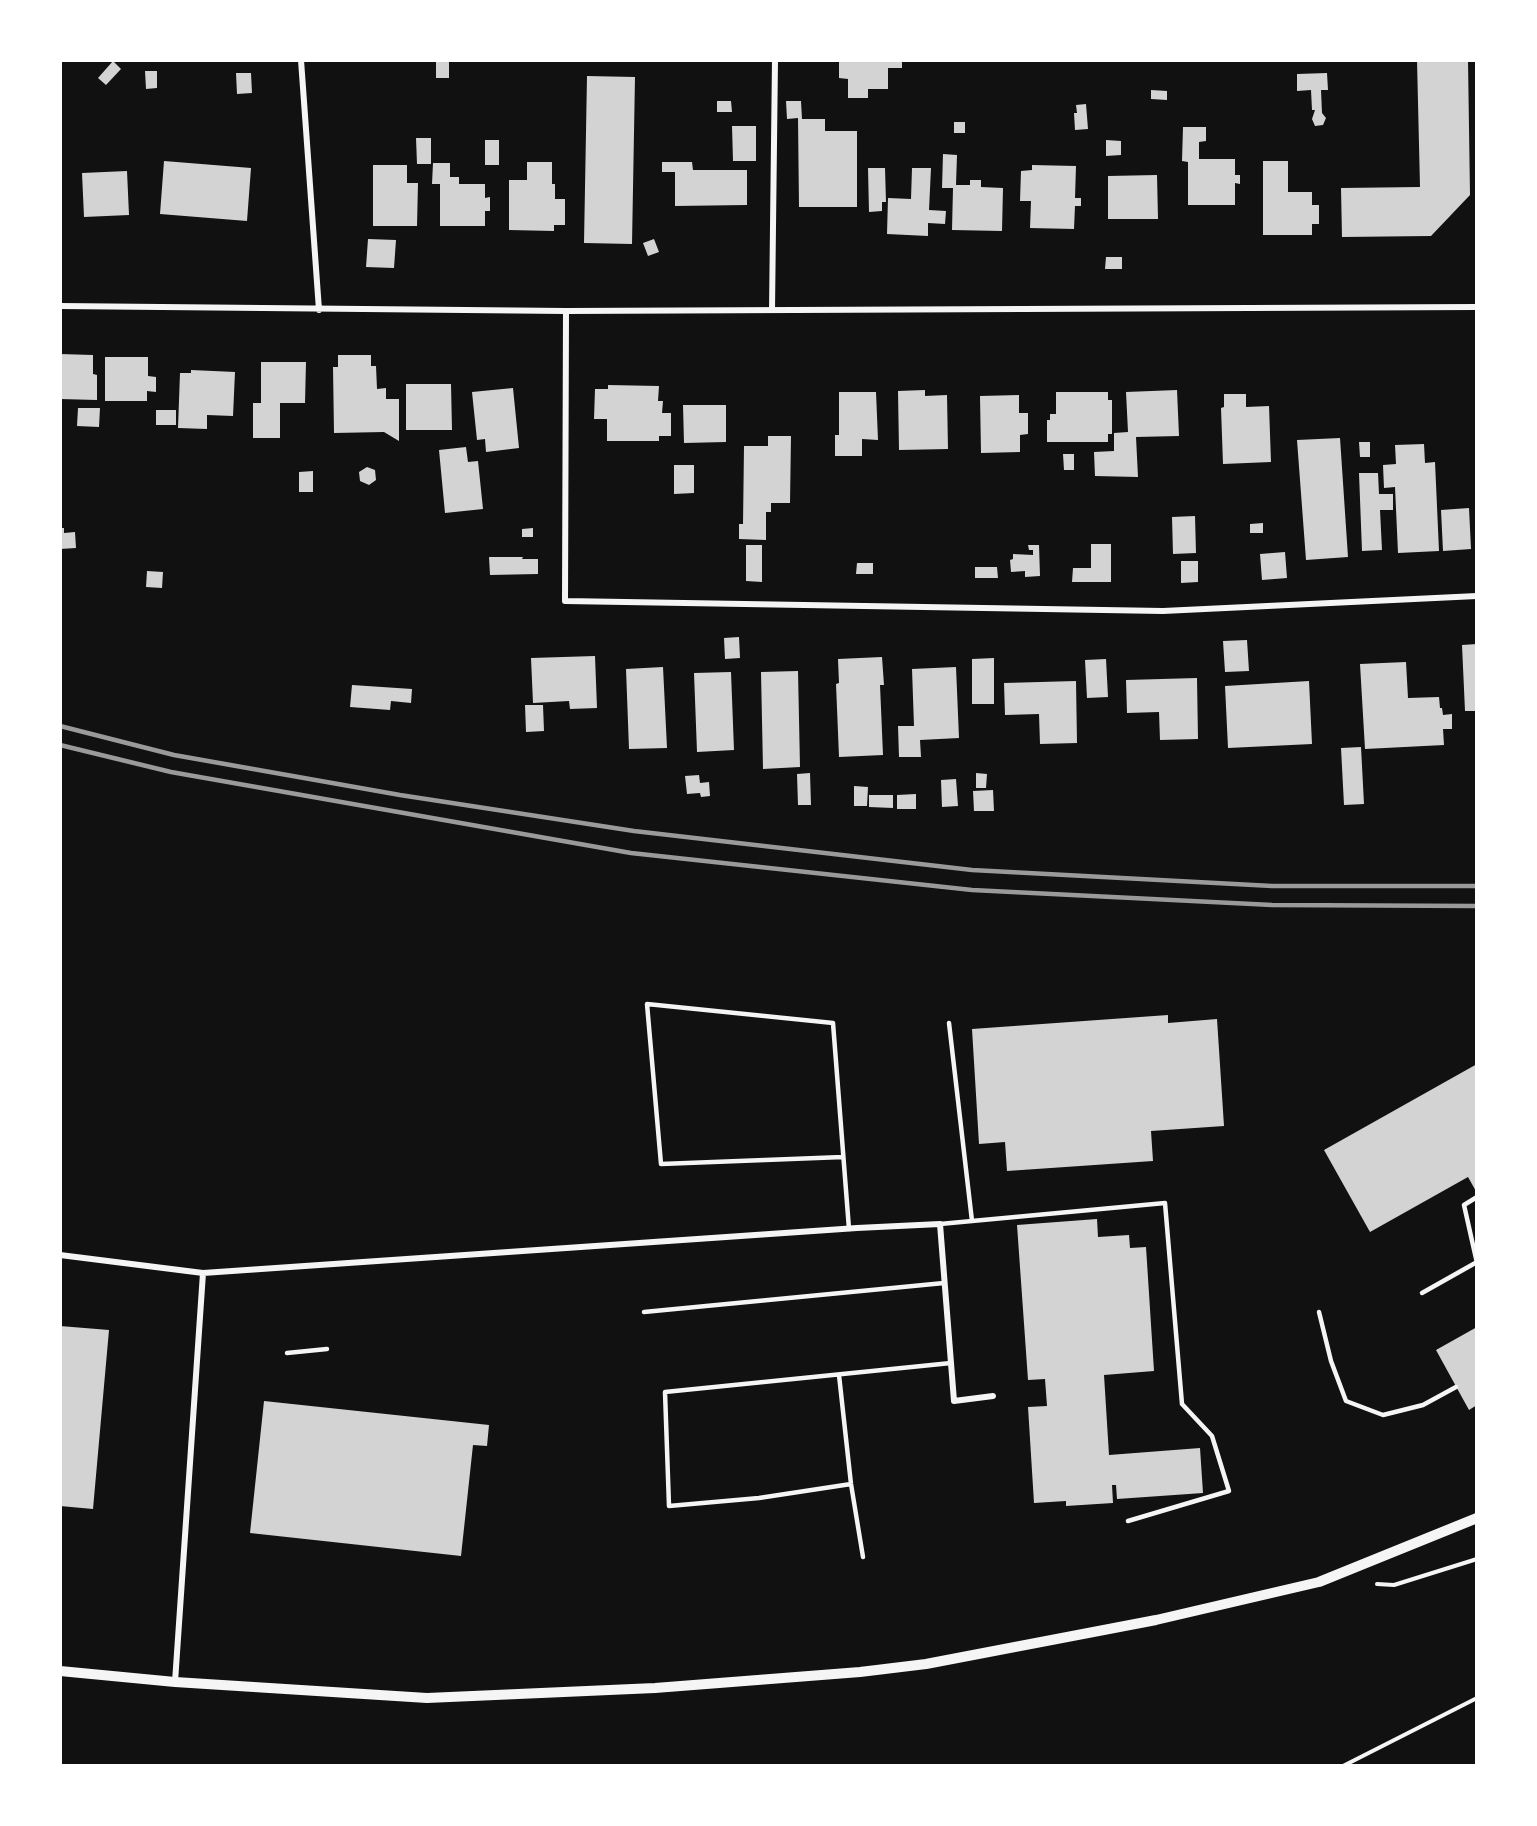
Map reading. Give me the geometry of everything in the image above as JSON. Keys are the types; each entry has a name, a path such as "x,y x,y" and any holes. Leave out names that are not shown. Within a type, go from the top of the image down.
{"street":[{"path":"301,60 319,310"},
{"path":"772,310 776,60"},
{"path":"60,306 566,311 1477,307"},
{"path":"566,311 565,601 1164,611 1477,596"},
{"path":"60,1255 203,1273 849,1228 940,1224 954,1401 993,1396"},
{"path":"175,1683 203,1273"},
{"path":"60,1671 175,1683 427,1698 655,1688 860,1672 926,1664 1156,1620 1319,1582 1477,1518"}],"lane":[{"path":"843,1157 662,1164 647,1004 833,1023 849,1228"},
{"path":"949,1023 972,1221"},
{"path":"1422,1293 1477,1263 1464,1205 1477,1197"},
{"path":"940,1224 1165,1203 1182,1404 1212,1436 1229,1491 1128,1521"},
{"path":"1470,1235 1477,1231"},
{"path":"644,1312 944,1283"},
{"path":"1319,1312 1331,1361 1346,1401 1383,1415 1423,1405 1456,1387"},
{"path":"287,1353 327,1349"},
{"path":"851,1485 759,1498 669,1506 665,1392 951,1363"},
{"path":"839,1375 851,1485 862,1557"}],"path":[{"path":"1373,1584 1394,1585 1477,1559"},
{"path":"1343,1766 1477,1698"}],"building":[{"path":"436,60 449,60 449,78 436,78"},
{"path":"839,60 902,60 902,68 888,68 888,89 868,89 868,98 848,98 848,79 839,78"},
{"path":"1417,60 1468,60 1470,195 1431,236 1342,237 1341,188 1420,187"},
{"path":"113,61 121,69 106,85 98,78"},
{"path":"145,71 157,71 157,88 146,89"},
{"path":"236,73 251,73 252,93 237,94"},
{"path":"1327,73 1328,90 1321,90 1322,113 1326,118 1323,125 1315,126 1312,119 1315,110 1312,110 1311,90 1297,91 1297,74"},
{"path":"587,76 635,77 632,244 584,243"},
{"path":"1151,90 1167,91 1167,100 1151,99"},
{"path":"717,101 731,101 732,112 717,112"},
{"path":"786,101 801,101 802,119 825,119 825,131 857,131 857,207 799,207 798,118 787,119"},
{"path":"1086,104 1088,129 1075,130 1076,105"},
{"path":"954,122 965,122 965,133 954,133"},
{"path":"732,126 756,126 756,161 733,161"},
{"path":"1183,127 1206,127 1206,141 1199,142 1199,159 1235,159 1235,175 1240,175 1240,184 1235,183 1235,205 1188,205 1188,162 1182,161"},
{"path":"416,138 431,138 431,164 417,164"},
{"path":"485,140 499,140 499,165 485,165"},
{"path":"1106,140 1121,141 1121,155 1106,156"},
{"path":"943,154 957,155 956,185 970,185 970,180 981,180 981,187 1003,188 1002,231 952,230 953,188 942,188"},
{"path":"164,161 251,168 247,221 160,214"},
{"path":"1263,161 1288,161 1288,192 1312,192 1312,205 1319,205 1319,224 1312,224 1312,235 1263,235"},
{"path":"527,162 552,162 555,199 565,199 565,225 554,225 554,231 509,230 509,180 527,180"},
{"path":"662,162 692,162 693,170 747,170 747,205 675,206 675,172 662,172"},
{"path":"433,163 450,163 450,177 459,177 459,184 485,184 485,198 490,197 490,211 485,211 485,226 440,226 440,184 432,184"},
{"path":"373,165 407,165 407,183 418,183 417,226 373,226"},
{"path":"1032,165 1076,166 1075,198 1081,198 1081,206 1075,206 1074,229 1030,228 1031,201 1020,201 1021,171 1032,170"},
{"path":"868,168 885,168 886,202 882,202 882,211 869,212"},
{"path":"912,168 931,168 929,210 946,211 945,224 928,223 928,236 887,234 888,198 911,199"},
{"path":"127,171 129,215 84,217 82,173"},
{"path":"1157,175 1158,219 1108,219 1108,176"},
{"path":"368,239 396,240 394,268 366,267"},
{"path":"654,239 659,252 648,256 643,243"},
{"path":"1106,257 1122,257 1122,269 1105,269"},
{"path":"60,354 93,355 93,374 97,375 97,400 60,399"},
{"path":"338,355 371,355 371,366 376,366 377,389 386,388 386,399 399,399 399,441 384,432 334,433 333,367 338,367"},
{"path":"105,357 148,357 148,376 156,377 156,392 147,391 147,401 105,401"},
{"path":"261,362 306,362 305,403 280,403 280,438 253,438 253,403 261,403"},
{"path":"191,370 235,372 233,416 207,415 207,429 178,428 180,373 191,373"},
{"path":"406,384 451,384 452,430 406,430"},
{"path":"608,385 659,386 658,401 663,401 662,413 671,413 671,436 659,436 659,441 607,441 607,419 594,419 595,389 608,389"},
{"path":"513,388 519,448 486,452 485,439 477,440 472,392"},
{"path":"925,390 925,396 947,395 948,449 899,450 898,391"},
{"path":"1177,390 1179,436 1136,437 1138,477 1095,476 1094,452 1114,451 1114,433 1128,432 1126,392"},
{"path":"839,392 876,392 878,440 862,439 862,456 835,456 835,435 839,435"},
{"path":"1056,392 1108,392 1108,400 1112,400 1112,434 1108,434 1108,442 1047,442 1047,420 1050,420 1050,414 1056,414"},
{"path":"1224,394 1246,394 1246,407 1269,406 1271,462 1223,464 1221,408 1224,407"},
{"path":"1019,395 1019,413 1028,413 1028,434 1020,435 1020,452 981,453 980,396"},
{"path":"683,405 726,405 726,442 684,443"},
{"path":"78,408 100,408 99,427 77,426"},
{"path":"156,410 176,410 176,425 156,425"},
{"path":"768,436 791,436 790,503 771,503 771,512 766,512 766,540 739,539 739,524 743,524 744,446 768,446"},
{"path":"1340,438 1348,557 1306,560 1297,440"},
{"path":"1359,442 1370,442 1370,457 1360,457"},
{"path":"1424,444 1425,463 1435,462 1439,551 1398,553 1395,487 1384,488 1383,465 1396,464 1395,445"},
{"path":"466,447 468,462 478,461 483,509 445,513 439,450"},
{"path":"1063,454 1074,454 1074,470 1064,470"},
{"path":"674,465 694,465 694,493 674,494"},
{"path":"367,467 375,470 376,480 369,485 360,481 359,472"},
{"path":"313,471 313,492 299,492 299,472"},
{"path":"1359,473 1378,473 1379,494 1393,494 1393,510 1380,510 1382,550 1362,551"},
{"path":"1469,508 1471,549 1443,551 1441,510"},
{"path":"1195,516 1196,553 1173,554 1172,517"},
{"path":"1263,523 1263,533 1250,533 1250,524"},
{"path":"60,528 64,528 64,533 75,532 76,548 60,549"},
{"path":"533,528 533,537 522,537 522,529"},
{"path":"1091,544 1111,544 1111,582 1072,582 1073,568 1091,568"},
{"path":"746,545 762,545 762,582 746,581"},
{"path":"1028,545 1039,545 1040,576 1025,577 1025,571 1011,572 1010,560 1013,559 1013,554 1033,555 1033,550 1029,550"},
{"path":"1285,552 1287,578 1262,580 1260,554"},
{"path":"489,557 538,559 538,574 490,575"},
{"path":"1181,561 1198,561 1198,582 1181,583"},
{"path":"857,563 873,563 873,574 856,574"},
{"path":"975,567 997,567 998,578 975,578"},
{"path":"147,571 163,572 162,588 146,587"},
{"path":"739,637 740,658 725,659 724,638"},
{"path":"1247,640 1249,671 1225,672 1223,641"},
{"path":"1477,644 1477,711 1465,711 1462,645"},
{"path":"595,656 597,708 570,709 569,701 533,703 531,658"},
{"path":"882,657 884,685 880,685 883,755 839,757 836,684 839,683 838,659"},
{"path":"994,658 994,704 972,704 972,659"},
{"path":"1106,659 1108,697 1087,698 1085,660"},
{"path":"1406,662 1408,698 1439,697 1443,715 1452,714 1452,729 1443,729 1444,745 1365,749 1360,664"},
{"path":"663,667 667,748 629,749 626,669"},
{"path":"956,667 959,738 920,740 921,757 899,757 898,726 914,726 912,669"},
{"path":"798,671 800,767 763,769 761,672"},
{"path":"731,672 734,750 697,752 694,673"},
{"path":"1197,678 1198,739 1160,740 1159,712 1127,713 1126,680"},
{"path":"1076,681 1077,743 1040,744 1039,714 1005,715 1004,683"},
{"path":"1309,681 1312,744 1228,748 1225,686"},
{"path":"352,685 412,689 411,703 391,701 390,710 350,707"},
{"path":"525,705 543,705 544,731 526,732"},
{"path":"1361,747 1364,804 1344,805 1341,748"},
{"path":"810,773 811,805 798,805 797,774"},
{"path":"976,773 987,774 986,788 976,788"},
{"path":"699,775 700,783 709,782 710,796 701,797 700,793 687,794 685,776"},
{"path":"956,779 958,806 942,807 941,780"},
{"path":"854,786 868,787 867,806 854,806"},
{"path":"993,790 994,811 974,811 973,791"},
{"path":"916,794 916,809 897,809 897,795"},
{"path":"869,795 893,795 893,808 869,807"},
{"path":"1168,1015 1168,1023 1217,1019 1224,1126 1151,1131 1153,1161 1007,1171 1005,1142 979,1144 972,1029"},
{"path":"1477,1064 1477,1193 1468,1177 1370,1232 1324,1150"},
{"path":"1097,1219 1098,1237 1129,1235 1130,1248 1146,1247 1154,1371 1104,1375 1109,1455 1200,1448 1203,1493 1117,1499 1116,1485 1112,1485 1113,1503 1066,1506 1066,1501 1034,1503 1028,1407 1047,1406 1045,1379 1028,1380 1017,1225"},
{"path":"60,1326 109,1330 93,1509 60,1506"},
{"path":"1477,1327 1477,1405 1469,1410 1436,1350"},
{"path":"264,1401 489,1425 487,1446 473,1445 461,1556 250,1533"}],"railway":[{"path":"60,726 174,755 400,795 634,831 972,870 1272,886 1477,886"},
{"path":"60,745 171,772 631,853 972,890 1272,905 1477,906"}]}
